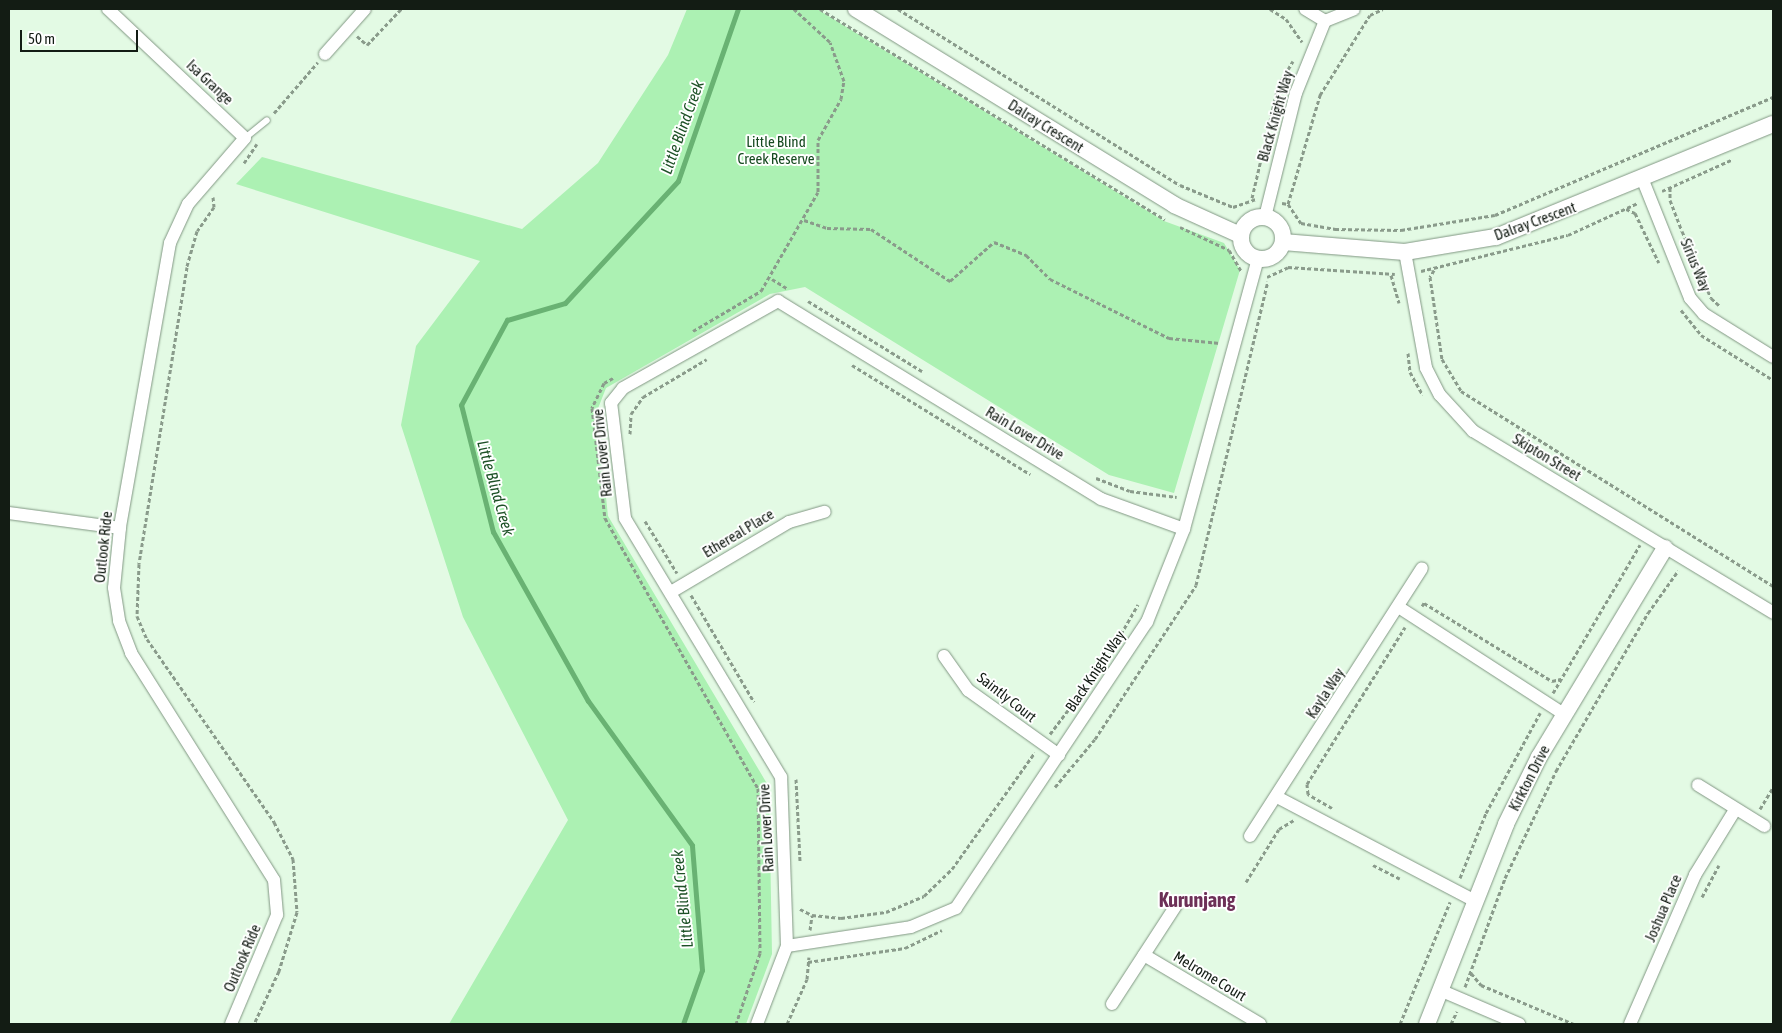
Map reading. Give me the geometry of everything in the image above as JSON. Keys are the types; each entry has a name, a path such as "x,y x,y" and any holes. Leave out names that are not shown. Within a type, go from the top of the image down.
{"street":[{"name":"Isa Grange","path":"108,9 245,138"},
{"path":"325,54 366,9"},
{"name":"Dalray Crescent","path":"856,9 1174,205 1240,235"},
{"path":"1305,9 1325,21 1354,9"},
{"name":"Black Knight Way","path":"1267,209 1296,93 1325,21"},
{"name":"Dalray Crescent","path":"1283,242 1404,252 1496,237 1773,124"},
{"name":"Outlook Ride","path":"231,1024 277,914 274,880 130,653 119,621 114,588 120,528 170,243 188,204 245,138"},
{"name":"Sirius Way","path":"1642,178 1690,298 1704,314 1773,357"},
{"path":"1267,209 1277,223 1283,242 1277,254 1258,259 1242,248 1240,235 1246,223 1267,209"},
{"name":"Skipton Street","path":"1404,252 1426,368 1440,395 1473,431 1773,613"},
{"name":"Black Knight Way","path":"787,946 911,927 956,908 1147,622 1184,529 1258,259"},
{"name":"Rain Lover Drive","path":"757,1024 787,946 780,777 625,518 610,403 623,388 778,301 1101,499 1184,529"},
{"name":"Ethereal Place","path":"671,592 789,522 825,512"},
{"path":"9,513 120,528"},
{"name":"Kirkton Drive","path":"1427,1024 1442,991 1506,824 1564,714 1665,548"},
{"name":"Kayla Way","path":"1250,836 1400,608 1422,568"},
{"path":"1400,608 1564,714"},
{"name":"Saintly Court","path":"944,656 968,690 1059,755"},
{"path":"1698,785 1735,810 1764,826"},
{"path":"1277,797 1475,901"},
{"name":"Joshua Place","path":"1630,1024 1695,875 1735,810"},
{"path":"1112,1004 1176,904"},
{"name":"Melrome Court","path":"1144,955 1260,1024"},
{"path":"1442,991 1520,1024"}],"lane":[{"path":"245,138 268,120"}],"path":[{"path":"686,335 761,291 772,279 818,192 818,140 841,99 844,81 830,42 794,9"},
{"path":"898,9 1180,184 1233,207 1252,198"},
{"path":"1270,9 1286,19 1302,42 1298,49"},
{"path":"1288,204 1320,95 1370,15 1383,9"},
{"path":"1286,19 1289,14"},
{"path":"237,170 266,137 268,120 325,54"},
{"path":"1252,198 1278,86 1295,56"},
{"path":"1288,204 1301,223 1335,229 1401,230 1495,215 1773,97"},
{"path":"1670,187 1670,200 1711,298 1725,311"},
{"path":"218,191 211,198 214,207 197,231 187,267 139,564 137,616 147,639 274,822 293,859 297,912 279,971 254,1024"},
{"path":"1252,198 1267,209 1288,204"},
{"path":"804,220 827,228 871,229 950,281 994,242 1026,255 1050,278 1169,338 1220,343"},
{"path":"1237,279 1240,270"},
{"path":"1434,270 1430,277 1442,359 1461,391 1773,586"},
{"path":"1392,275 1401,312"},
{"path":"772,279 797,294"},
{"path":"806,300 931,377"},
{"path":"1218,352 1223,334"},
{"path":"1407,346 1410,372 1427,401"},
{"path":"630,440 631,414 643,398 716,353"},
{"path":"846,361 1040,480"},
{"path":"620,373 604,383 592,408 605,518 758,788 760,953 736,1024"},
{"path":"1088,473 1130,491 1176,499 1180,488"},
{"path":"643,517 757,708"},
{"path":"1400,1024 1486,812 1547,702 1641,542 1633,537"},
{"path":"1462,1000 1470,972 1505,878 1556,771 1648,613 1680,568 1687,572"},
{"path":"1116,641 1141,599"},
{"path":"1336,811 1308,794 1307,784 1424,603 1552,681 1561,679"},
{"path":"800,901 800,911 812,915 841,918 886,912 924,896 952,869 1042,743 1089,682"},
{"path":"793,772 799,788 800,873"},
{"path":"1246,882 1279,829 1297,819 1305,824"},
{"path":"1363,859 1403,880"},
{"path":"1700,901 1721,862"},
{"path":"1443,898 1448,908"},
{"path":"787,1024 807,979 812,915"},
{"path":"1470,972 1481,985 1574,1024"}],"green space":[{"name":"Little Blind Creek Reserve","path":"687,9 817,9 1164,221 1224,243 1240,270 1174,493 1109,475 805,287 770,294 606,388 597,411 608,516 769,787 772,954 746,1024 449,1024 568,820 463,617 401,425 416,346 480,261 236,184 262,157 522,229 598,163 668,55"}],"waterway":[{"name":"Little Blind Creek","path":"683,1024 702,970 692,845 588,701 493,532 461,405 507,320 565,303 678,181 738,9"}],"district":[{"name":"Kurunjang","path":"1197,899"}]}
